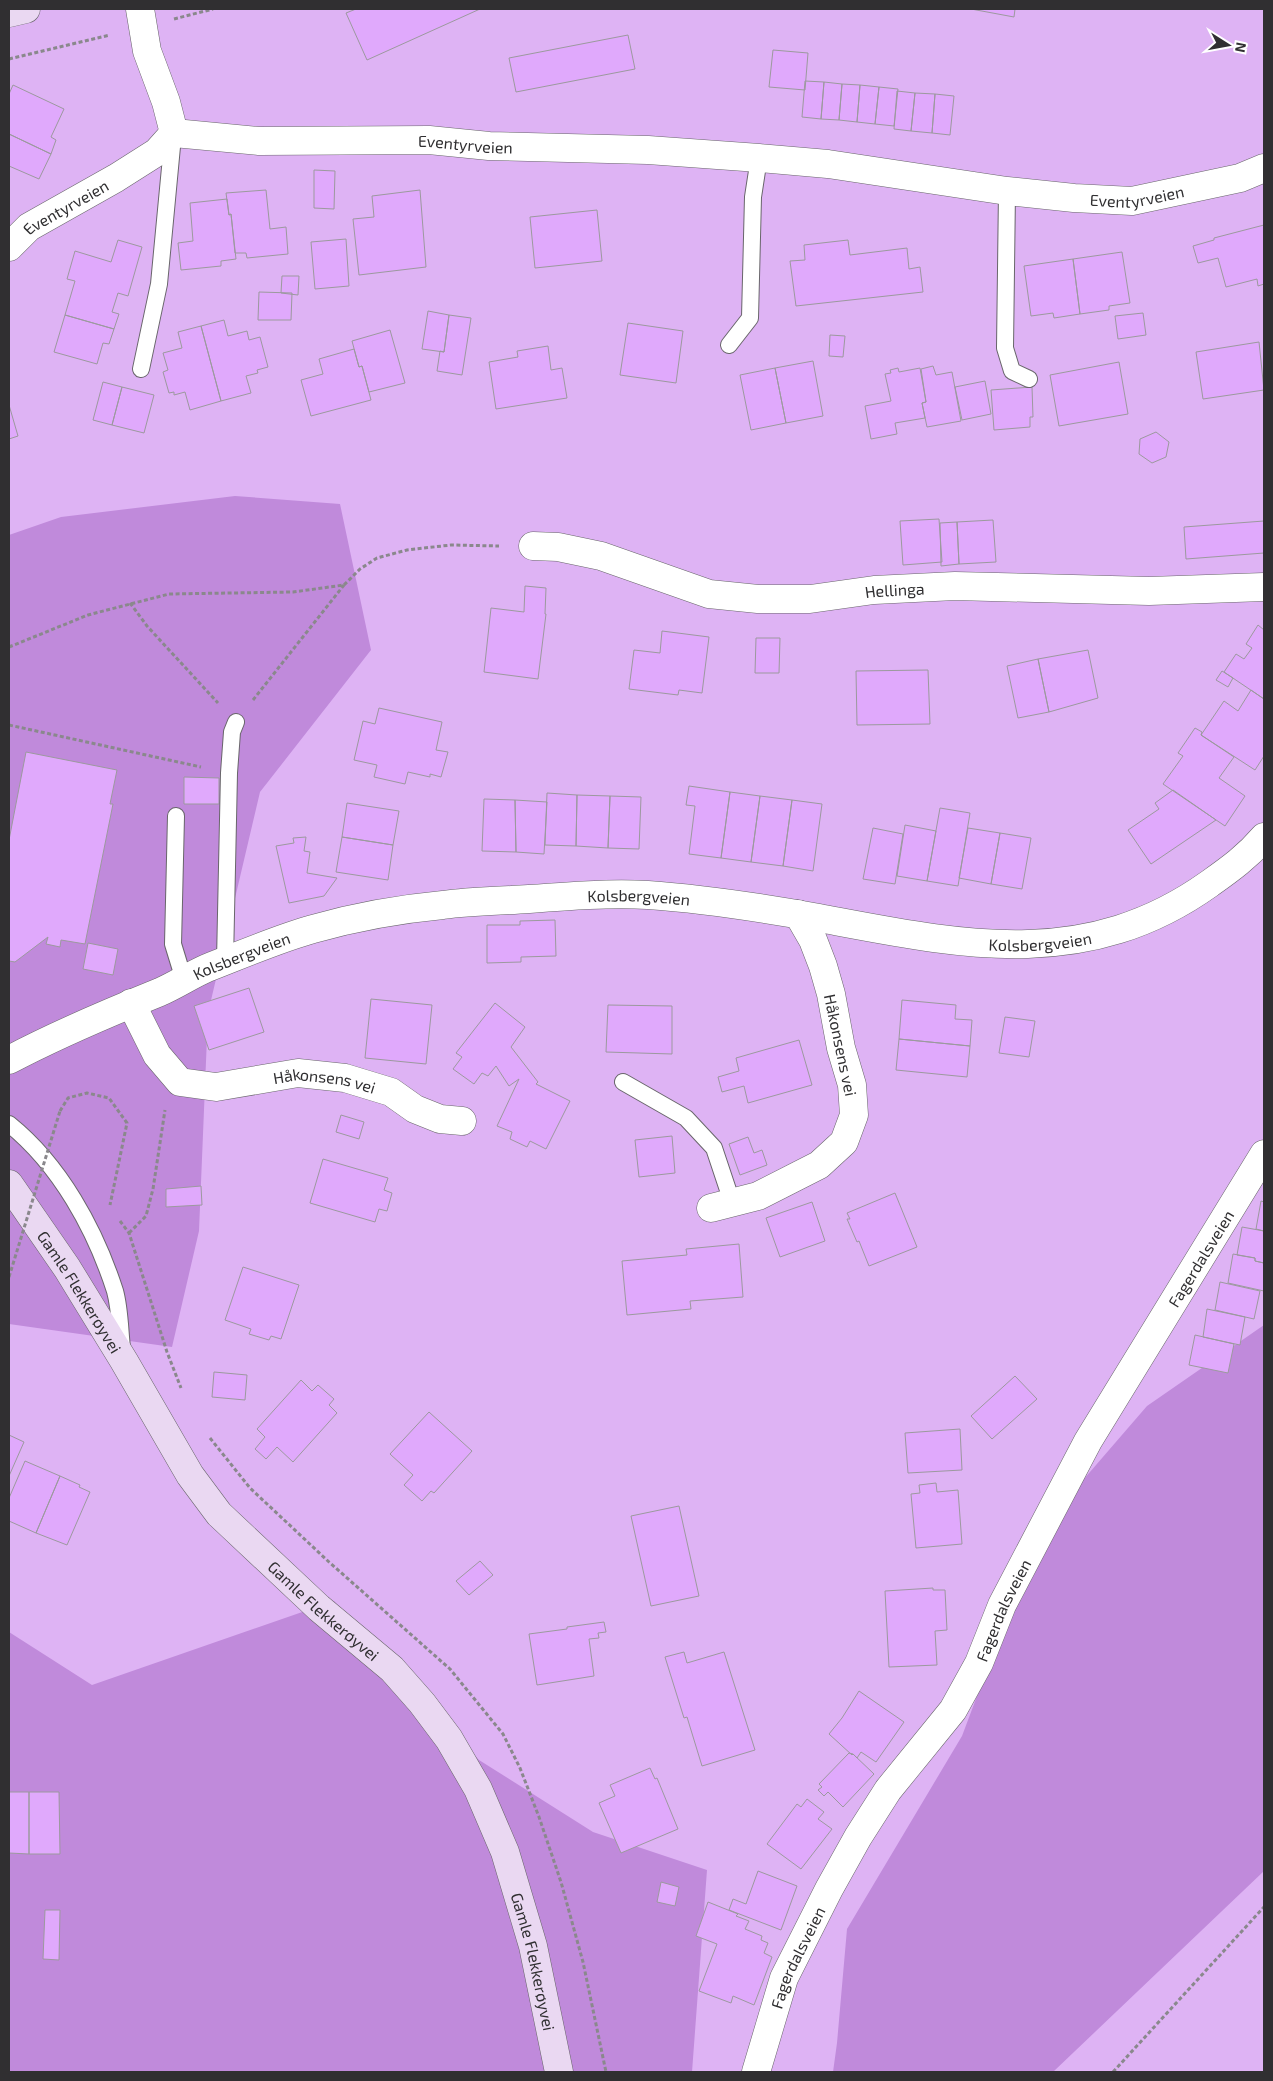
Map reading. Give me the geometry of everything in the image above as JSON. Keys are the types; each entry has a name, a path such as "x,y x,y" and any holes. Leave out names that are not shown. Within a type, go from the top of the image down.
{"street":[{"path":"9,13 26,9"},
{"path":"142,17 147,51 166,102 174,134"},
{"name":"Eventyrveien","path":"9,247 29,227 116,178 157,152 174,134 258,141 429,140 489,146 648,150 828,164 1008,191 1074,198 1132,200 1240,178 1264,168"},
{"name":"Hellinga","path":"533,546 558,547 601,556 709,594 758,599 810,599 874,590 955,586 1148,591 1264,587"},
{"name":"Kolsbergveien","path":"9,1060 93,1019 225,961 312,929 383,914 444,904 587,895 648,895 759,908 907,934 966,942 1008,945 1042,944 1112,931 1151,918 1184,901 1248,856 1264,837"},
{"name":"Håkonsens vei","path":"722,1205 758,1196 819,1165 844,1142 854,1115 852,1085 841,1048 831,994 813,940 798,914"},
{"path":"131,1003 158,1055 180,1082"},
{"name":"Håkonsens vei","path":"180,1082 216,1087 298,1073 345,1078 391,1092 415,1109 440,1119 462,1120"},
{"name":"Fagerdalsveien","path":"756,2072 784,1978 829,1888 888,1790 953,1710 980,1663 1002,1605 1088,1441 1264,1154"},
{"name":"Gamle Flekkerøyvei","path":"9,1184 62,1261 124,1360 190,1475 219,1514 319,1608 392,1669 422,1703 449,1739 478,1789 505,1852 533,1946 559,2072"}],"lane":[{"path":"141,369 159,284 174,134"},
{"path":"729,345 750,318 753,197 759,158"},
{"path":"1008,191 1005,259 1005,348 1012,371 1029,379"},
{"path":"225,961 229,773 232,732 236,722"},
{"path":"176,816 172,944 184,980"},
{"name":"Håkonsens vei","path":"623,1082 686,1118 714,1148 722,1205"},
{"path":"9,1124 24,1136 58,1174 84,1217 115,1292 124,1360"}],"path":[{"path":"9,59 96,39 142,17"},
{"path":"130,603 148,626 236,722 344,585 360,569 377,558 407,550 451,545 533,546"},
{"path":"9,647 88,615 169,594 293,592 344,585"},
{"path":"9,725 229,773"},
{"path":"180,1082 168,1092 153,1188 146,1216 129,1233 167,1352 182,1389"},
{"path":"9,1277 60,1111 68,1098 87,1092 109,1098 127,1123 109,1208"},
{"path":"1113,2072 1264,1907"}],"shaded area":[{"path":"9,9 1264,9 1264,2072 9,2072"},
{"path":"235,496 340,504 371,650 260,792 208,1013 199,1231 172,1347 9,1324 9,535 61,517"},
{"path":"1264,1325 1264,1871 1053,2072 833,2072 847,1929 962,1736 1039,1531 1147,1406"},
{"path":"334,1601 479,1760 593,1832 707,1870 692,2072 9,2072 9,1632 92,1685"}],"building":[{"path":"356,9 480,9 367,60 346,13"},
{"path":"971,9 1015,9 1014,17"},
{"path":"628,35 635,69 516,92 509,58"},
{"path":"773,50 808,53 805,90 769,87"},
{"path":"805,81 824,82 821,119 802,117"},
{"path":"824,82 842,84 839,120 821,119"},
{"path":"842,84 860,85 857,122 839,120"},
{"path":"13,85 64,109 51,137 56,140 51,154 9,134 9,94"},
{"path":"860,85 879,87 875,124 857,122"},
{"path":"879,87 898,89 894,126 875,124"},
{"path":"897,91 915,93 911,131 894,129"},
{"path":"915,93 935,94 932,133 911,131"},
{"path":"935,94 954,96 950,135 932,133"},
{"path":"9,134 51,154 39,179 9,166"},
{"path":"314,170 335,171 334,209 314,208"},
{"path":"266,190 270,229 286,227 288,254 247,258 246,253 235,253 231,214 229,215 226,193"},
{"path":"420,190 426,267 359,275 353,219 374,217 372,196"},
{"path":"227,199 229,215 231,214 236,259 221,261 221,266 181,270 178,243 193,241 190,203"},
{"path":"597,210 602,261 535,268 530,217"},
{"path":"1264,225 1264,284 1258,286 1257,279 1226,287 1218,258 1198,263 1193,246 1214,240 1214,238"},
{"path":"346,239 349,286 315,289 311,242"},
{"path":"118,240 142,247 128,296 118,293 112,312 119,314 114,329 65,315 75,281 67,279 75,251 111,262"},
{"path":"848,240 850,255 907,248 909,269 920,267 923,292 796,306 790,261 805,260 804,245"},
{"path":"1122,252 1130,303 1109,306 1109,310 1080,314 1073,259"},
{"path":"1073,259 1080,314 1054,318 1053,313 1031,316 1024,266"},
{"path":"282,276 299,276 298,295 281,293"},
{"path":"259,292 292,293 291,320 258,320"},
{"path":"428,311 449,315 444,352 422,349"},
{"path":"1143,313 1146,335 1118,339 1115,316"},
{"path":"65,315 114,329 109,344 103,343 97,364 54,352"},
{"path":"449,315 471,318 462,375 437,371 440,351 444,352"},
{"path":"224,320 228,336 247,331 249,340 260,337 268,367 257,370 258,373 246,376 251,393 221,401 201,326"},
{"path":"628,323 683,331 676,383 620,375"},
{"path":"201,326 221,401 190,410 185,392 174,395 174,392 169,393 163,372 168,370 163,353 182,348 178,332"},
{"path":"390,330 405,383 369,392 362,366 359,367 352,341"},
{"path":"830,335 845,336 843,357 829,356"},
{"path":"1259,342 1264,390 1203,399 1196,352"},
{"path":"548,346 551,370 562,368 567,398 496,409 489,362 518,357 517,351"},
{"path":"354,349 359,367 362,366 371,400 311,416 301,380 323,374 319,359"},
{"path":"813,361 823,416 786,423 775,368"},
{"path":"1119,362 1128,414 1059,426 1050,375"},
{"path":"933,366 936,375 952,372 961,421 927,427 922,403 926,402 921,369"},
{"path":"775,368 786,423 751,430 740,375"},
{"path":"898,368 899,372 920,368 926,402 922,403 925,418 895,423 897,434 871,439 865,406 891,401 885,374 891,373 890,370"},
{"path":"985,381 991,414 962,420 955,387"},
{"path":"103,382 122,387 112,425 93,420"},
{"path":"122,387 154,395 144,433 112,425"},
{"path":"1032,387 1033,417 1030,417 1030,427 994,430 991,390"},
{"path":"9,405 18,436 9,439"},
{"path":"1156,432 1169,442 1166,457 1152,463 1139,454 1140,439"},
{"path":"939,519 942,562 903,565 900,521"},
{"path":"993,520 996,562 959,564 957,522"},
{"path":"1264,521 1264,553 1186,559 1184,527"},
{"path":"957,522 959,564 941,566 940,523"},
{"path":"525,586 546,588 546,614 538,679 484,672 491,608 524,612"},
{"path":"1258,625 1264,630 1264,699 1224,672 1236,654 1244,659 1252,648 1246,644"},
{"path":"662,631 709,637 702,693 679,690 678,695 629,689 634,650 660,653"},
{"path":"756,638 780,638 779,673 755,673"},
{"path":"1088,650 1098,698 1049,712 1038,659"},
{"path":"1038,659 1049,712 1018,718 1007,666"},
{"path":"928,670 930,724 857,725 856,671"},
{"path":"1222,671 1233,678 1228,687 1216,680"},
{"path":"1251,690 1264,699 1264,756 1255,770 1201,735 1224,701 1238,711"},
{"path":"379,708 442,722 436,750 448,752 441,777 430,774 430,777 408,772 405,784 374,777 377,765 354,760 363,721 375,724"},
{"path":"1195,728 1202,732 1201,735 1234,757 1219,778 1245,796 1225,826 1163,784 1183,756 1178,753"},
{"path":"26,752 117,770 110,804 113,804 85,944 61,940 60,947 46,944 48,937 15,962 9,961 9,840"},
{"path":"184,777 219,778 219,804 184,804"},
{"path":"689,786 730,792 721,858 689,854 695,806 686,805"},
{"path":"1173,790 1216,820 1151,864 1128,830 1159,809 1155,803"},
{"path":"730,792 760,796 751,862 721,858"},
{"path":"547,793 577,795 576,846 545,845"},
{"path":"577,795 610,796 608,848 576,846"},
{"path":"610,796 641,797 639,849 608,848"},
{"path":"760,796 792,800 783,866 751,862"},
{"path":"484,799 515,800 516,852 482,851"},
{"path":"515,800 547,802 544,854 516,852"},
{"path":"792,800 822,804 813,871 783,866"},
{"path":"347,803 399,811 393,845 342,837"},
{"path":"940,808 970,813 958,886 927,881"},
{"path":"905,825 936,831 927,881 897,876"},
{"path":"873,828 903,834 895,884 863,879"},
{"path":"968,828 1000,833 991,884 959,878"},
{"path":"1000,833 1031,838 1022,889 991,884"},
{"path":"306,837 304,851 310,852 307,873 337,878 324,896 289,903 276,846 294,843 293,838"},
{"path":"342,837 393,845 388,880 336,872"},
{"path":"555,920 556,956 521,957 521,962 487,963 487,925 520,925 520,921"},
{"path":"88,943 118,949 113,975 83,969"},
{"path":"249,988 264,1032 209,1050 194,1006"},
{"path":"371,999 432,1005 426,1064 365,1058"},
{"path":"902,1000 956,1005 955,1019 972,1020 970,1046 899,1039"},
{"path":"495,1003 525,1027 511,1047 538,1082 536,1084 570,1101 546,1149 530,1141 527,1147 510,1139 512,1132 497,1126 519,1079 509,1086 496,1066 488,1076 482,1073 474,1084 453,1069 462,1057 456,1053"},
{"path":"608,1005 672,1006 672,1054 606,1052"},
{"path":"1005,1017 1035,1021 1029,1057 999,1053"},
{"path":"899,1039 970,1046 967,1077 896,1070"},
{"path":"799,1040 812,1085 748,1103 744,1086 722,1092 718,1077 739,1071 736,1058"},
{"path":"341,1115 364,1122 359,1139 336,1132"},
{"path":"672,1136 675,1173 639,1177 635,1140"},
{"path":"748,1137 754,1153 762,1150 767,1165 740,1175 729,1144"},
{"path":"323,1159 388,1178 384,1190 392,1193 387,1211 379,1209 375,1222 310,1203"},
{"path":"201,1186 202,1205 166,1207 166,1189"},
{"path":"895,1193 917,1247 869,1266 859,1241 857,1242 847,1219 850,1219 847,1213"},
{"path":"1261,1201 1264,1202 1264,1231 1256,1229"},
{"path":"812,1202 825,1241 780,1257 766,1218"},
{"path":"1242,1227 1264,1231 1264,1263 1255,1261 1255,1258 1237,1255"},
{"path":"739,1244 743,1297 690,1301 691,1309 627,1315 622,1261 687,1255 686,1249"},
{"path":"1233,1254 1255,1258 1255,1261 1264,1263 1264,1291 1228,1283"},
{"path":"243,1267 299,1285 281,1339 271,1336 269,1340 249,1334 251,1329 225,1320"},
{"path":"1220,1282 1260,1291 1254,1319 1215,1310"},
{"path":"1207,1309 1245,1317 1240,1345 1203,1337"},
{"path":"1195,1335 1234,1344 1228,1373 1189,1365"},
{"path":"214,1372 247,1375 245,1400 212,1397"},
{"path":"1015,1376 1037,1399 992,1439 971,1416"},
{"path":"301,1380 312,1391 318,1385 334,1399 329,1405 337,1413 293,1462 277,1447 266,1459 255,1449 265,1437 257,1429"},
{"path":"429,1412 472,1451 434,1493 431,1491 422,1501 404,1485 413,1475 390,1454"},
{"path":"960,1429 962,1470 908,1473 905,1433"},
{"path":"9,1435 24,1442 9,1476"},
{"path":"25,1461 60,1476 36,1533 9,1521 9,1498"},
{"path":"60,1476 90,1492 67,1545 36,1533"},
{"path":"936,1483 937,1492 958,1490 962,1544 916,1548 911,1494 920,1493 919,1485"},
{"path":"679,1506 699,1596 651,1606 631,1516"},
{"path":"480,1561 493,1575 469,1595 456,1581"},
{"path":"933,1588 933,1590 945,1590 947,1630 935,1631 937,1665 889,1667 885,1591"},
{"path":"604,1622 606,1632 598,1633 599,1638 589,1639 594,1676 537,1685 529,1634"},
{"path":"684,1652 687,1663 724,1652 755,1750 702,1766 687,1717 684,1718 665,1657"},
{"path":"859,1691 904,1722 876,1762 861,1752 857,1758 829,1734 842,1718"},
{"path":"849,1753 853,1754 874,1774 843,1807 828,1792 824,1796 818,1790 822,1787 819,1784"},
{"path":"650,1768 655,1779 657,1778 678,1829 621,1853 599,1803 615,1796 610,1785"},
{"path":"9,1792 29,1792 29,1854 9,1853"},
{"path":"29,1792 59,1792 60,1854 29,1854"},
{"path":"807,1799 824,1812 818,1819 832,1829 801,1869 767,1844 797,1804 801,1807"},
{"path":"758,1871 797,1886 781,1930 729,1910 733,1899 746,1904"},
{"path":"661,1882 679,1887 675,1906 657,1902"},
{"path":"708,1902 738,1914 736,1916 749,1921 745,1929 762,1936 761,1940 768,1943 764,1953 772,1957 754,2005 733,1996 731,2003 699,1991 717,1944 696,1936"},
{"path":"45,1910 60,1910 59,1960 43,1959"}]}
